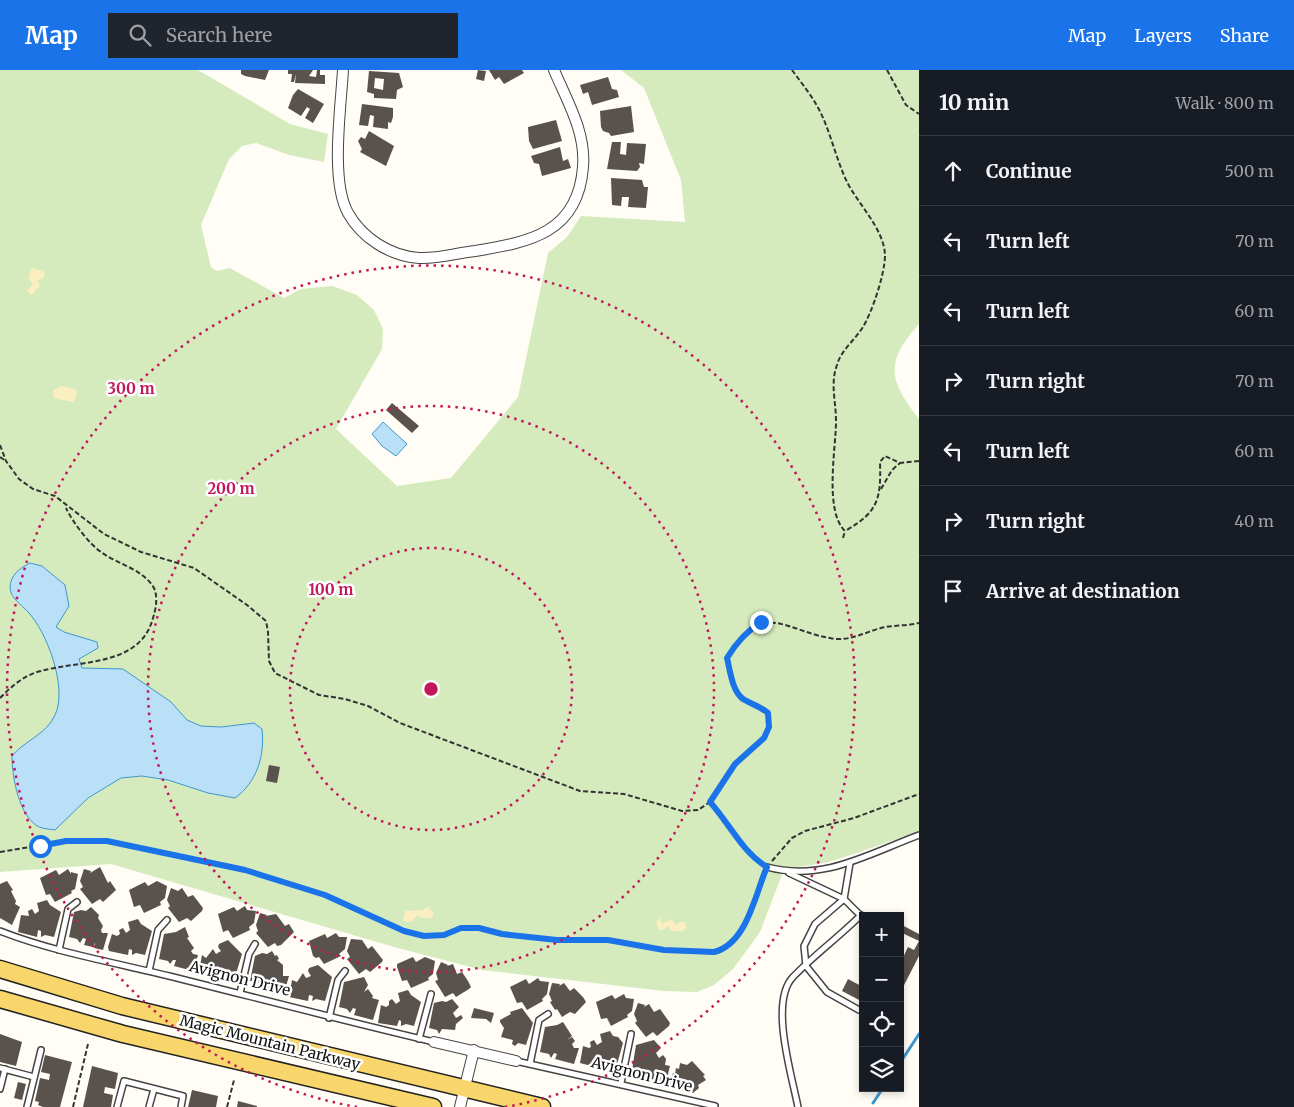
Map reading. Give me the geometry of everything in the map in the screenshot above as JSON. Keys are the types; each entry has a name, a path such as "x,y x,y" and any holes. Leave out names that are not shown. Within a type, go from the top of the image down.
{"main road":[{"name":"Magic Mountain Parkway","path":"0,969 122,1006 542,1107"},
{"name":"Magic Mountain Parkway","path":"0,999 122,1034 433,1107"}],"street":[{"path":"342,70 338,172 341,191 348,212 372,241 392,252 419,258 520,244 542,235 558,223 573,203 581,184 583,144 554,70"},
{"name":"Avignon Drive","path":"434,1042 516,1061"},
{"path":"460,1107 474,1050"}],"lane":[{"path":"787,872 810,871 850,863 919,835"},
{"path":"850,863 844,899 815,924 804,946 806,966 826,992 859,1010"},
{"path":"767,867 787,872 844,899 859,913"},
{"path":"59,950 68,909 77,902"},
{"path":"798,1107 782,1009 783,995 791,978 859,919"},
{"path":"148,971 158,930 167,920"},
{"name":"Avignon Drive","path":"0,931 59,950 240,993 329,1018 434,1042"},
{"path":"240,993 249,954 255,944"},
{"path":"329,1018 338,980 345,971"},
{"path":"420,1039 431,994"},
{"path":"530,1064 539,1020 548,1014"},
{"path":"621,1083 631,1034"},
{"path":"27,1107 40,1050"},
{"name":"Avignon Drive","path":"516,1061 621,1083 715,1106"},
{"path":"0,1089 3,1069 34,1077"},
{"path":"117,1107 124,1081 183,1096 181,1107"},
{"path":"150,1107 154,1089"}],"path":[{"path":"792,70 817,105 847,181 880,237 885,255 881,277 869,314 863,327 837,363 832,382 836,420 832,467 836,517 839,525 845,531"},
{"path":"887,70 906,105 919,114"},
{"path":"0,445 6,461 19,479 33,489 55,496 104,534 133,548 185,567 194,568 247,605 266,621 269,661 275,673 319,695 345,699 368,706 400,723 580,791 624,794 682,811 698,810 710,802 735,764 764,738 769,727 768,713 759,706 743,699 737,692 727,658 734,646 751,628 761,622 771,622 838,639 861,636 881,628 919,622"},
{"path":"881,490 880,462 885,456 900,463 919,461"},
{"path":"0,457 6,461"},
{"path":"842,538 845,531 861,522 876,505 881,490 892,470 900,463"},
{"path":"0,698 15,683 29,676 60,667 113,658 128,652 139,642 148,628 157,605 154,588 141,575 99,552 72,520 66,505"},
{"path":"0,852 66,841 107,841 245,870 282,880 325,895 404,931 424,936 444,935 461,928 479,928 502,934 557,940 608,940 664,950 714,952 728,945 742,928 752,911 767,867 792,838 805,831 854,818 919,794"},
{"path":"710,802 724,817 748,852 767,867"},
{"path":"73,1107 88,1044"},
{"path":"227,1107 234,1080"}],"green space":[{"path":"0,70 198,70 290,124 328,134 324,162 289,155 256,143 242,146 229,159 201,225 211,267 216,271 230,268 284,298 301,289 332,286 357,295 374,310 383,329 382,349 336,429 397,486 451,478 518,397 548,253 567,237 581,216 685,222 681,180 644,88 621,70 919,70 919,324 900,350 895,372 901,393 919,419 919,831 832,861 783,872 760,932 733,969 714,985 697,992 664,991 482,970 394,947 111,864 0,872"}],"sand":[{"path":"32,268 43,271 45,274 43,279 37,280 40,285 32,295 27,291 33,284 28,278"},
{"path":"61,386 75,389 77,394 73,402 54,398 53,390"},
{"path":"428,907 434,914 432,918 422,918 418,915 411,922 403,921 405,911 422,910"},
{"path":"660,918 662,924 671,919 676,925 680,922 685,922 687,928 683,931 672,931 668,926 663,930 659,930 656,922"}],"water":[{"path":"383,422 407,444 396,456 382,446 372,434"},
{"path":"30,563 42,566 65,585 69,606 56,627 64,632 97,642 98,648 79,659 82,668 123,669 171,702 187,720 201,726 221,727 254,723 262,729 262,749 258,768 243,792 235,798 208,793 168,780 142,776 121,778 88,798 55,830 39,827 32,822 26,815 18,796 13,775 12,756 17,750 41,733 51,722 58,704 59,690 54,661 42,633 28,612 15,599 10,588 10,583 14,576 19,570"}],"building":[{"path":"241,70 269,70 265,80 245,76 241,74"},
{"path":"288,70 313,70 309,76 316,77 317,70 320,70 320,75 325,75 325,84 295,83 296,74 294,82 291,82 292,74 288,74"},
{"path":"478,70 486,71 484,81 476,79"},
{"path":"489,70 522,70 524,73 504,84 499,77 495,80"},
{"path":"369,71 399,73 403,87 397,90 396,99 374,98 374,94 367,92","holes":["375,78 384,79 383,90 374,88"]},
{"path":"608,77 612,89 617,90 619,97 592,105 588,92 583,94 580,85"},
{"path":"298,89 324,104 313,123 305,118 310,109 307,107 301,116 288,108 293,95"},
{"path":"362,104 393,108 393,117 391,123 388,122 388,129 373,127 374,116 370,115 368,126 359,125"},
{"path":"631,106 634,132 611,136 603,131 600,111"},
{"path":"556,120 562,141 533,149 529,141 528,127"},
{"path":"369,131 394,146 386,166 360,152 362,149 358,141 361,137 365,139"},
{"path":"612,142 621,142 620,154 626,155 627,143 646,144 644,164 639,163 640,167 637,171 607,169"},
{"path":"560,147 563,161 568,159 571,168 542,176 539,164 534,163 531,156"},
{"path":"611,178 642,180 644,187 648,187 646,208 628,207 629,197 622,197 621,206 612,205"},
{"path":"392,403 419,426 412,433 386,410"},
{"path":"269,765 280,767 277,783 266,781"},
{"path":"100,867 108,883 110,881 116,890 103,902 100,899 92,904 80,889 83,887 80,881 84,869 91,871 90,873"},
{"path":"68,869 71,874 71,872 78,874 75,889 71,891 72,893 55,902 50,894 46,895 40,878 56,870 59,875"},
{"path":"7,881 13,890 11,891 16,901 15,904 20,907 12,925 0,918 0,884"},
{"path":"157,881 167,886 165,898 160,902 161,905 144,913 140,905 134,907 129,890 145,882 148,886"},
{"path":"171,888 178,891 182,888 188,897 193,895 203,908 202,911 191,921 187,918 179,922 168,908 170,906 167,900"},
{"path":"47,900 50,905 61,912 54,937 45,935 41,937 41,931 38,930 37,937 18,932 21,915 29,916 28,911 32,909 35,914 39,911 37,903"},
{"path":"245,906 247,910 256,911 254,923 249,927 250,930 233,938 228,930 223,932 218,914 234,907 237,911"},
{"path":"91,907 99,915 98,918 103,926 102,933 108,933 103,950 94,948 95,942 93,947 84,945 86,939 83,938 80,943 77,939 69,937 74,912 86,911"},
{"path":"260,913 266,916 276,914 285,926 289,924 294,932 281,945 277,946 275,943 268,947 256,933 258,931 256,925"},
{"path":"138,919 141,924 152,931 145,955 136,953 132,955 132,950 129,949 128,955 109,951 108,947 112,934 117,936 120,934 119,930 123,928 126,933 130,930 128,922"},
{"path":"904,926 919,934 919,941 904,934"},
{"path":"185,927 189,937 187,938 194,948 191,951 193,954 198,955 193,971 174,966 176,960 173,960 170,964 168,961 159,959 164,934 176,932"},
{"path":"336,933 339,937 347,937 345,949 339,954 341,956 324,964 319,957 313,956 309,941 325,934 327,938"},
{"path":"351,939 362,940 368,949 372,946 383,960 382,962 370,972 366,969 359,974 347,959 350,957 347,951"},
{"path":"228,940 242,954 235,977 227,975 223,977 220,970 218,976 199,972 202,955 206,958 213,949 216,954 221,951 218,947 219,944"},
{"path":"919,941 919,956 904,985 904,956 908,947 914,950"},
{"path":"272,951 275,956 277,955 279,959 277,960 283,965 283,976 289,976 284,993 265,988 266,982 263,981 261,987 258,982 250,981 255,956"},
{"path":"413,957 416,962 425,957 435,961 433,974 428,978 429,980 411,988 407,980 402,981 397,964"},
{"path":"441,962 447,966 453,964 457,974 462,972 471,987 456,997 453,993 445,997 435,981 438,980 436,973"},
{"path":"318,965 332,977 325,1001 316,999 312,1001 313,996 309,995 308,1001 289,997 292,980 297,982 303,973 306,978 311,976 308,971 309,968"},
{"path":"364,977 368,985 364,992 368,989 373,996 372,998 379,1000 373,1020 354,1015 356,1009 353,1008 350,1013 347,1009 339,1007 344,982"},
{"path":"538,978 540,981 549,982 547,994 542,999 543,1001 527,1010 522,1002 517,1003 510,987 526,979 529,984"},
{"path":"848,979 859,985 859,1000 842,991"},
{"path":"552,983 560,984 559,986 564,983 570,991 574,988 586,1002 575,1014 570,1012 562,1017 550,1002 552,1001 549,994"},
{"path":"408,990 411,995 421,1002 414,1026 406,1024 401,1026 401,1021 399,1020 397,1026 378,1023 381,1005 386,1007 392,999 396,1004 400,1001 398,993"},
{"path":"624,994 626,998 634,999 632,1011 627,1015 628,1017 611,1026 607,1018 601,1019 596,1002 612,995 615,999"},
{"path":"452,999 459,1007 453,1013 456,1018 461,1015 463,1018 456,1024 455,1030 442,1029 439,1034 437,1030 429,1028 434,1003 446,1002"},
{"path":"638,1003 645,1005 644,1007 649,1004 654,1012 660,1009 670,1023 669,1026 657,1036 653,1032 646,1037 635,1023 637,1021 634,1014"},
{"path":"474,1008 494,1013 491,1023 486,1019 471,1018"},
{"path":"522,1008 533,1023 526,1045 518,1043 515,1046 512,1044 513,1040 501,1037 504,1028 500,1020 511,1014 510,1012"},
{"path":"563,1022 572,1036 567,1040 572,1037 575,1041 572,1044 574,1048 579,1048 574,1064 555,1059 557,1054 554,1053 551,1058 549,1054 540,1052 545,1027"},
{"path":"610,1031 613,1036 618,1037 623,1043 616,1068 608,1065 604,1068 604,1062 600,1062 599,1068 580,1063 583,1046 591,1047 590,1042 594,1040 597,1045 602,1042 600,1034"},
{"path":"0,1034 22,1042 16,1066 0,1062"},
{"path":"654,1040 661,1048 656,1053 659,1058 663,1055 666,1059 665,1065 670,1066 666,1082 647,1078 648,1072 645,1071 642,1076 640,1072 632,1070 636,1045"},
{"path":"45,1055 72,1062 60,1107 43,1107 38,1105 39,1102 35,1101 40,1078 49,1080 50,1074 41,1072"},
{"path":"692,1061 705,1075 703,1076 706,1080 698,1085 699,1088 693,1093 669,1087 673,1073 675,1074 676,1068 679,1069 680,1063 687,1065"},
{"path":"92,1066 118,1073 115,1089 105,1087 104,1093 113,1095 111,1107 83,1107"},
{"path":"18,1082 26,1084 22,1100 14,1098"},
{"path":"192,1090 218,1096 216,1107 188,1107"},
{"path":"238,1101 257,1106 257,1107 237,1107"}],"waterway":[{"path":"904,1057 919,1034"},
{"path":"873,1103 880,1092"}],"route":[{"path":"40,846 66,841 107,841 215,866 245,870 325,895 404,931 424,936 444,935 461,928 479,928 502,934 557,940 608,940 664,950 714,952 722,950 742,928 752,911 762,877 767,867 748,852 724,817 710,802 735,764 764,738 769,727 768,713 759,706 743,699 737,692 727,658 734,646 751,628 761,622"}]}
